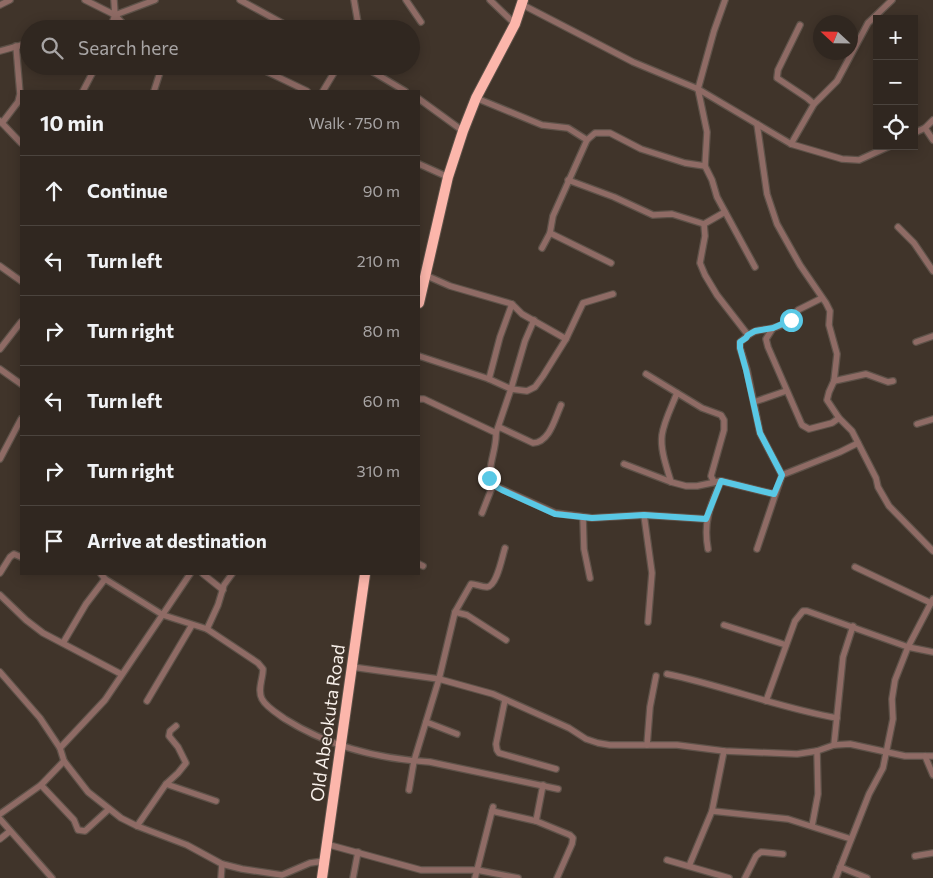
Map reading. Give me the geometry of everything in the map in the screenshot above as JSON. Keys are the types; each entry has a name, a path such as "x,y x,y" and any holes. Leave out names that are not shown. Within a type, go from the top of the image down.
{"highway":[{"path":"420,298 448,177 463,131 476,98 515,24 522,2"},
{"name":"Old Abeokuta Road","path":"322,878 365,575"}],"street":[{"path":"0,5 10,0"},
{"path":"85,0 115,15 120,20"},
{"path":"113,20 115,15 114,0"},
{"path":"115,15 155,0"},
{"path":"240,0 277,20"},
{"path":"354,0 357,20"},
{"path":"406,0 420,20"},
{"path":"490,0 515,24"},
{"path":"725,0 698,89 707,132 705,166 712,180 716,197 755,267"},
{"path":"791,144 814,104 837,81 871,18 892,0"},
{"path":"522,2 633,62 698,89 791,144 842,159 859,160 881,150"},
{"path":"800,25 778,70 777,78 814,104"},
{"path":"0,51 20,45"},
{"path":"16,46 20,94 18,102 1,122 20,142"},
{"path":"83,90 91,75"},
{"path":"154,90 159,75"},
{"path":"274,75 305,90"},
{"path":"323,90 332,75"},
{"path":"376,75 403,90"},
{"path":"476,98 542,125 568,128 586,140"},
{"path":"420,100 463,131"},
{"path":"918,131 925,128 933,120"},
{"path":"757,124 767,194 777,224 830,312 829,326 837,354 834,381 828,392 827,400 839,418 852,431 889,506 933,551"},
{"path":"925,128 933,140"},
{"path":"542,248 550,234 553,216 586,140 595,133 610,133 641,149 685,163 705,166"},
{"path":"420,164 448,177"},
{"path":"568,180 614,197 653,215 672,214 704,224 725,212"},
{"path":"704,224 705,236 700,263 717,295 748,335"},
{"path":"898,227 914,243 933,271"},
{"path":"550,234 611,263"},
{"path":"0,266 20,280"},
{"path":"425,275 450,286 512,304 522,314 566,339"},
{"path":"420,356 488,379 511,389 527,391 535,387 566,339 583,303 613,294"},
{"path":"782,475 760,433 740,342 755,331 773,328 791,320 802,307 822,298"},
{"path":"488,379 512,304"},
{"path":"534,320 525,341 497,430 489,478 493,485 555,514 583,517 644,515 706,519"},
{"path":"0,349 20,323"},
{"path":"773,328 766,339 768,348 802,424 809,429 826,425 839,418"},
{"path":"916,342 933,336"},
{"path":"0,370 20,383"},
{"path":"646,374 702,408 721,416 724,420 724,430 711,476 714,482"},
{"path":"834,381 866,374 888,382 893,381"},
{"path":"754,402 786,391"},
{"path":"671,482 663,449 662,435 677,393"},
{"path":"420,399 533,443 539,443 546,438 561,405"},
{"path":"917,424 933,419"},
{"path":"0,459 20,421"},
{"path":"757,549 782,475 858,443"},
{"path":"624,464 671,482 697,486 721,481 774,494"},
{"path":"708,549 705,534 706,519 721,481"},
{"path":"482,513 493,485"},
{"path":"644,515 652,574 648,622"},
{"path":"583,517 584,549 590,578"},
{"path":"409,790 414,761 439,680 455,612 471,584 485,587 490,586 495,581 504,548"},
{"path":"0,573 10,557 14,554 20,557"},
{"path":"836,878 869,794 883,768 892,719 892,699 895,680 908,647 932,601 855,567"},
{"path":"60,748 104,700 189,575"},
{"path":"204,575 223,590"},
{"path":"207,629 223,590 231,575"},
{"path":"63,643 103,576 163,615 207,629 258,663 263,669 259,690 262,700 278,714 301,729 340,746 367,753 468,769 558,789"},
{"path":"0,596 43,633 121,674"},
{"path":"766,701 795,620 804,611 853,626 908,647 933,652"},
{"path":"455,612 467,616 506,640"},
{"path":"147,701 192,625"},
{"path":"724,625 786,645"},
{"path":"834,745 843,657 853,626"},
{"path":"352,667 439,680 492,694 569,728 586,738 610,745 677,745 797,754 817,751 834,745 850,744 905,756 933,756"},
{"path":"0,672 34,710 60,748 64,761 88,792 109,809 137,826 187,845 222,864 282,875 310,863 324,861"},
{"path":"667,674 695,680 807,713 837,718"},
{"path":"647,745 650,707 656,676"},
{"path":"505,700 496,744 499,753 556,769"},
{"path":"426,722 457,734"},
{"path":"137,826 166,784 186,762 178,746 170,736 170,732 176,726"},
{"path":"689,866 712,811 724,750"},
{"path":"812,826 818,794 817,751"},
{"path":"925,756 933,775"},
{"path":"0,814 41,785 64,761"},
{"path":"166,784 216,801"},
{"path":"41,785 74,820 78,830 84,831 109,809"},
{"path":"536,821 543,786"},
{"path":"475,878 492,809 536,821 573,838 557,878"},
{"path":"712,811 788,819 851,839"},
{"path":"0,819 52,878"},
{"path":"0,838 10,831"},
{"path":"326,844 421,870 477,870 518,878"},
{"path":"353,878 358,852"},
{"path":"745,878 756,856 761,852 783,854"},
{"path":"915,856 933,853"},
{"path":"666,860 729,878"},
{"path":"221,878 222,864"},
{"path":"840,867 867,878"},
{"path":"420,878 421,870"}],"route":[{"path":"489,478 493,485 502,490 555,514 592,518 644,515 706,519 721,481 774,494 782,475 760,433 740,342 755,331 773,328 791,320"}]}
